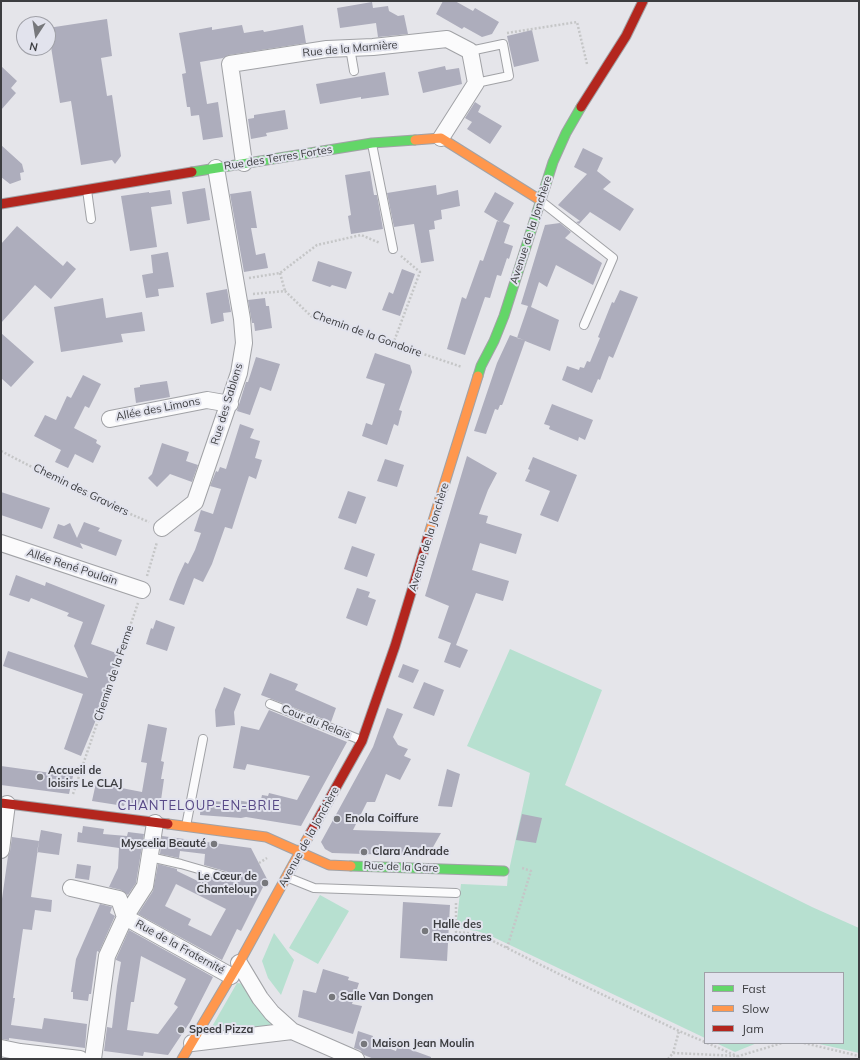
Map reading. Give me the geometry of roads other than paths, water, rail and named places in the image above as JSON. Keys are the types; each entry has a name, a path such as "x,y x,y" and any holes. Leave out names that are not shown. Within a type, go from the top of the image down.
{"main road":[{"name":"Avenue de la Jonchère","path":"182,1059 235,969 362,741 395,646 479,373 504,316 553,162 566,133 626,36 643,1"},
{"name":"Rue des Terres Fortes","path":"1,204 372,143 441,138"},
{"path":"441,138 540,200"},
{"name":"Rue de la Gare","path":"4,804 266,837 329,865 504,871"}],"street":[{"name":"Rue de la Marnière","path":"244,163 230,64 327,49 373,47 447,39 470,51"},
{"path":"441,138 476,83 470,51"},
{"name":"Rue des Sablons","path":"162,528 195,502 230,404 239,374 244,343 242,319 216,168"},
{"name":"Allée des Limons","path":"110,419 206,400 230,404"},
{"name":"Allée René Poulain","path":"1,543 142,590"},
{"path":"1,850 4,804"},
{"path":"93,1059 107,956 125,917 145,886 155,822"},
{"name":"Rue de la Fraternité","path":"71,888 119,899 125,917 235,969"},
{"path":"235,969 249,980 268,1008 292,1031 356,1059"},
{"path":"192,1043 292,1031"},
{"path":"1,1048 23,1057 80,1059"}],"lane":[{"path":"470,51 503,44 509,76 476,83"},
{"path":"350,48 354,71"},
{"path":"372,143 393,248"},
{"path":"87,189 91,219"},
{"path":"540,200 613,258 584,325"},
{"name":"Cour du Relais","path":"270,704 362,741"},
{"path":"186,826 203,739"},
{"path":"150,858 181,864 226,877"},
{"path":"286,877 314,888 456,893"}],"place":[{"name":"Accueil de loisirs Le CLAJ","path":"40,777"},
{"name":"Enola Coiffure","path":"337,819"},
{"name":"Myscelia Beauté","path":"214,844"},
{"name":"Clara Andrade","path":"364,852"},
{"name":"Le Cœur de Chanteloup","path":"265,883"},
{"name":"Halle des Rencontres","path":"425,931"},
{"name":"Salle Van Dongen","path":"332,997"},
{"name":"Speed Pizza","path":"181,1030"},
{"name":"Maison Jean Moulin","path":"364,1044"}],"district":[{"name":"CHANTELOUP-EN-BRIE","path":"199,806"}]}
